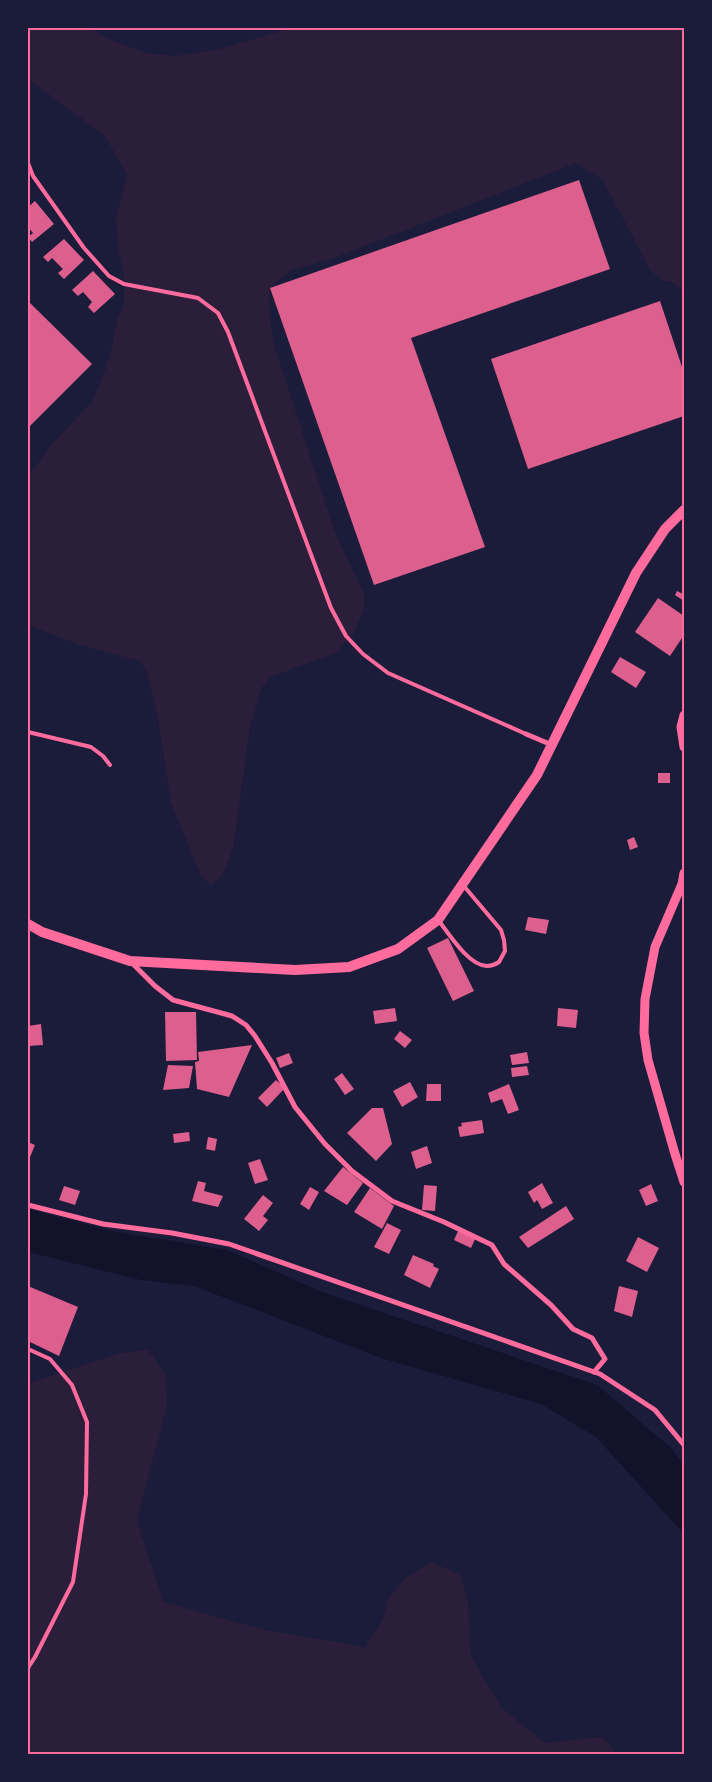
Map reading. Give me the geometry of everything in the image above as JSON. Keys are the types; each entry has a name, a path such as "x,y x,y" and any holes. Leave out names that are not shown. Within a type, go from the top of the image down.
{"main road":[{"path":"28,924 42,932 130,961 295,970 349,967 398,949 438,920 537,776 636,573 665,529 684,510"}],"street":[{"path":"684,716 681,727 684,747"},
{"path":"526,734 553,745"},
{"path":"684,873 682,884 655,947 645,999 644,1033 648,1060 674,1154 684,1182"},
{"path":"130,961 155,986 173,1000 232,1016 246,1026 255,1036 272,1063 295,1107 352,1171 392,1200 492,1244 504,1264 551,1305 573,1329 592,1338 605,1359 594,1372"},
{"path":"28,1206 102,1224 172,1233 229,1244 600,1374 655,1410 684,1445"}],"lane":[{"path":"28,163 33,176 84,248 109,276 124,284 198,298 218,313 228,332 331,608 346,636 362,654 388,673 526,734"},
{"path":"28,732 90,747 103,756 110,765"},
{"path":"438,920 464,952 476,963 488,966 499,962 505,951 502,930 462,885"},
{"path":"28,1349 50,1359 72,1385 87,1422 86,1494 74,1582 36,1657 28,1668"}],"shaded area":[{"path":"28,28 90,28 106,38 146,53 175,56 219,49 292,28 684,28 684,293 674,283 662,280 650,270 603,180 576,163 334,258 291,270 270,288 269,302 273,342 335,532 364,595 364,609 354,633 336,653 270,677 261,689 250,728 233,849 222,876 211,885 201,876 171,803 157,715 147,673 140,661 80,645 28,625 28,473 32,472 49,447 93,401 109,359 118,317 124,305 124,275 118,246 116,217 127,175 105,136 28,79"},
{"path":"28,1209 112,1231 227,1250 322,1292 597,1385 671,1448 684,1465 684,1534 596,1437 541,1404 381,1358 194,1286 141,1280 28,1252"},
{"path":"148,1350 166,1375 167,1404 137,1521 163,1602 269,1631 365,1647 381,1623 389,1597 407,1577 432,1562 460,1575 468,1602 471,1657 501,1707 545,1743 602,1737 617,1754 28,1754 28,1382 30,1383 121,1353"}],"building":[{"path":"579,180 610,269 411,338 485,547 374,585 270,288"},
{"path":"35,201 54,224 32,242 28,237 33,233 28,227 28,207"},
{"path":"64,239 84,260 64,279 58,273 63,269 52,258 48,262 43,257"},
{"path":"93,271 115,294 94,313 88,307 92,302 83,292 78,296 72,290"},
{"path":"28,301 92,364 28,428"},
{"path":"660,301 684,373 684,416 528,469 491,359"},
{"path":"677,591 683,594 684,591 684,601 675,595"},
{"path":"658,598 684,616 684,635 670,656 635,632"},
{"path":"620,657 646,672 636,688 611,672"},
{"path":"658,773 670,773 670,783 658,783"},
{"path":"634,837 638,847 630,850 627,840"},
{"path":"528,917 549,920 546,934 525,930"},
{"path":"448,938 474,991 453,1001 427,948"},
{"path":"395,1008 397,1021 375,1024 373,1011"},
{"path":"558,1008 578,1010 576,1028 557,1026"},
{"path":"165,1012 196,1012 197,1060 166,1061"},
{"path":"41,1024 43,1045 28,1046 28,1026"},
{"path":"400,1031 412,1040 405,1048 394,1039"},
{"path":"252,1045 229,1097 197,1089 195,1062 199,1061 198,1052"},
{"path":"527,1052 529,1063 512,1065 510,1055"},
{"path":"289,1053 293,1063 280,1068 276,1058"},
{"path":"168,1065 193,1066 189,1088 163,1090"},
{"path":"527,1066 529,1075 512,1077 511,1068"},
{"path":"342,1073 354,1089 345,1095 334,1079"},
{"path":"276,1080 285,1088 267,1107 258,1098"},
{"path":"410,1082 418,1097 402,1107 393,1091"},
{"path":"427,1084 441,1084 441,1101 426,1101"},
{"path":"509,1084 519,1110 508,1114 502,1099 491,1103 488,1093"},
{"path":"372,1108 383,1108 392,1144 376,1161 347,1133"},
{"path":"482,1120 484,1133 460,1137 458,1127 462,1126 461,1123"},
{"path":"189,1132 190,1141 174,1143 173,1134"},
{"path":"208,1137 217,1139 215,1151 206,1149"},
{"path":"28,1142 35,1145 28,1162"},
{"path":"427,1146 432,1163 416,1169 411,1152"},
{"path":"260,1159 268,1180 255,1184 248,1163"},
{"path":"343,1167 363,1183 347,1205 324,1191"},
{"path":"198,1181 206,1183 204,1191 223,1196 218,1207 192,1201"},
{"path":"542,1183 553,1203 542,1209 537,1200 534,1203 528,1192"},
{"path":"651,1184 658,1201 646,1206 639,1190"},
{"path":"424,1185 437,1186 435,1211 422,1210"},
{"path":"64,1186 80,1191 75,1205 59,1200"},
{"path":"310,1187 319,1192 309,1210 300,1204"},
{"path":"370,1188 394,1206 382,1229 354,1212"},
{"path":"263,1195 273,1203 263,1216 268,1220 259,1231 244,1219"},
{"path":"566,1206 574,1219 528,1248 519,1237"},
{"path":"387,1223 401,1230 389,1254 374,1247"},
{"path":"459,1229 476,1237 471,1248 454,1240"},
{"path":"638,1237 659,1248 647,1272 626,1261"},
{"path":"413,1255 434,1264 433,1266 439,1269 430,1288 404,1275"},
{"path":"28,1286 78,1307 59,1356 28,1341"},
{"path":"619,1286 638,1291 632,1317 614,1311"}]}
